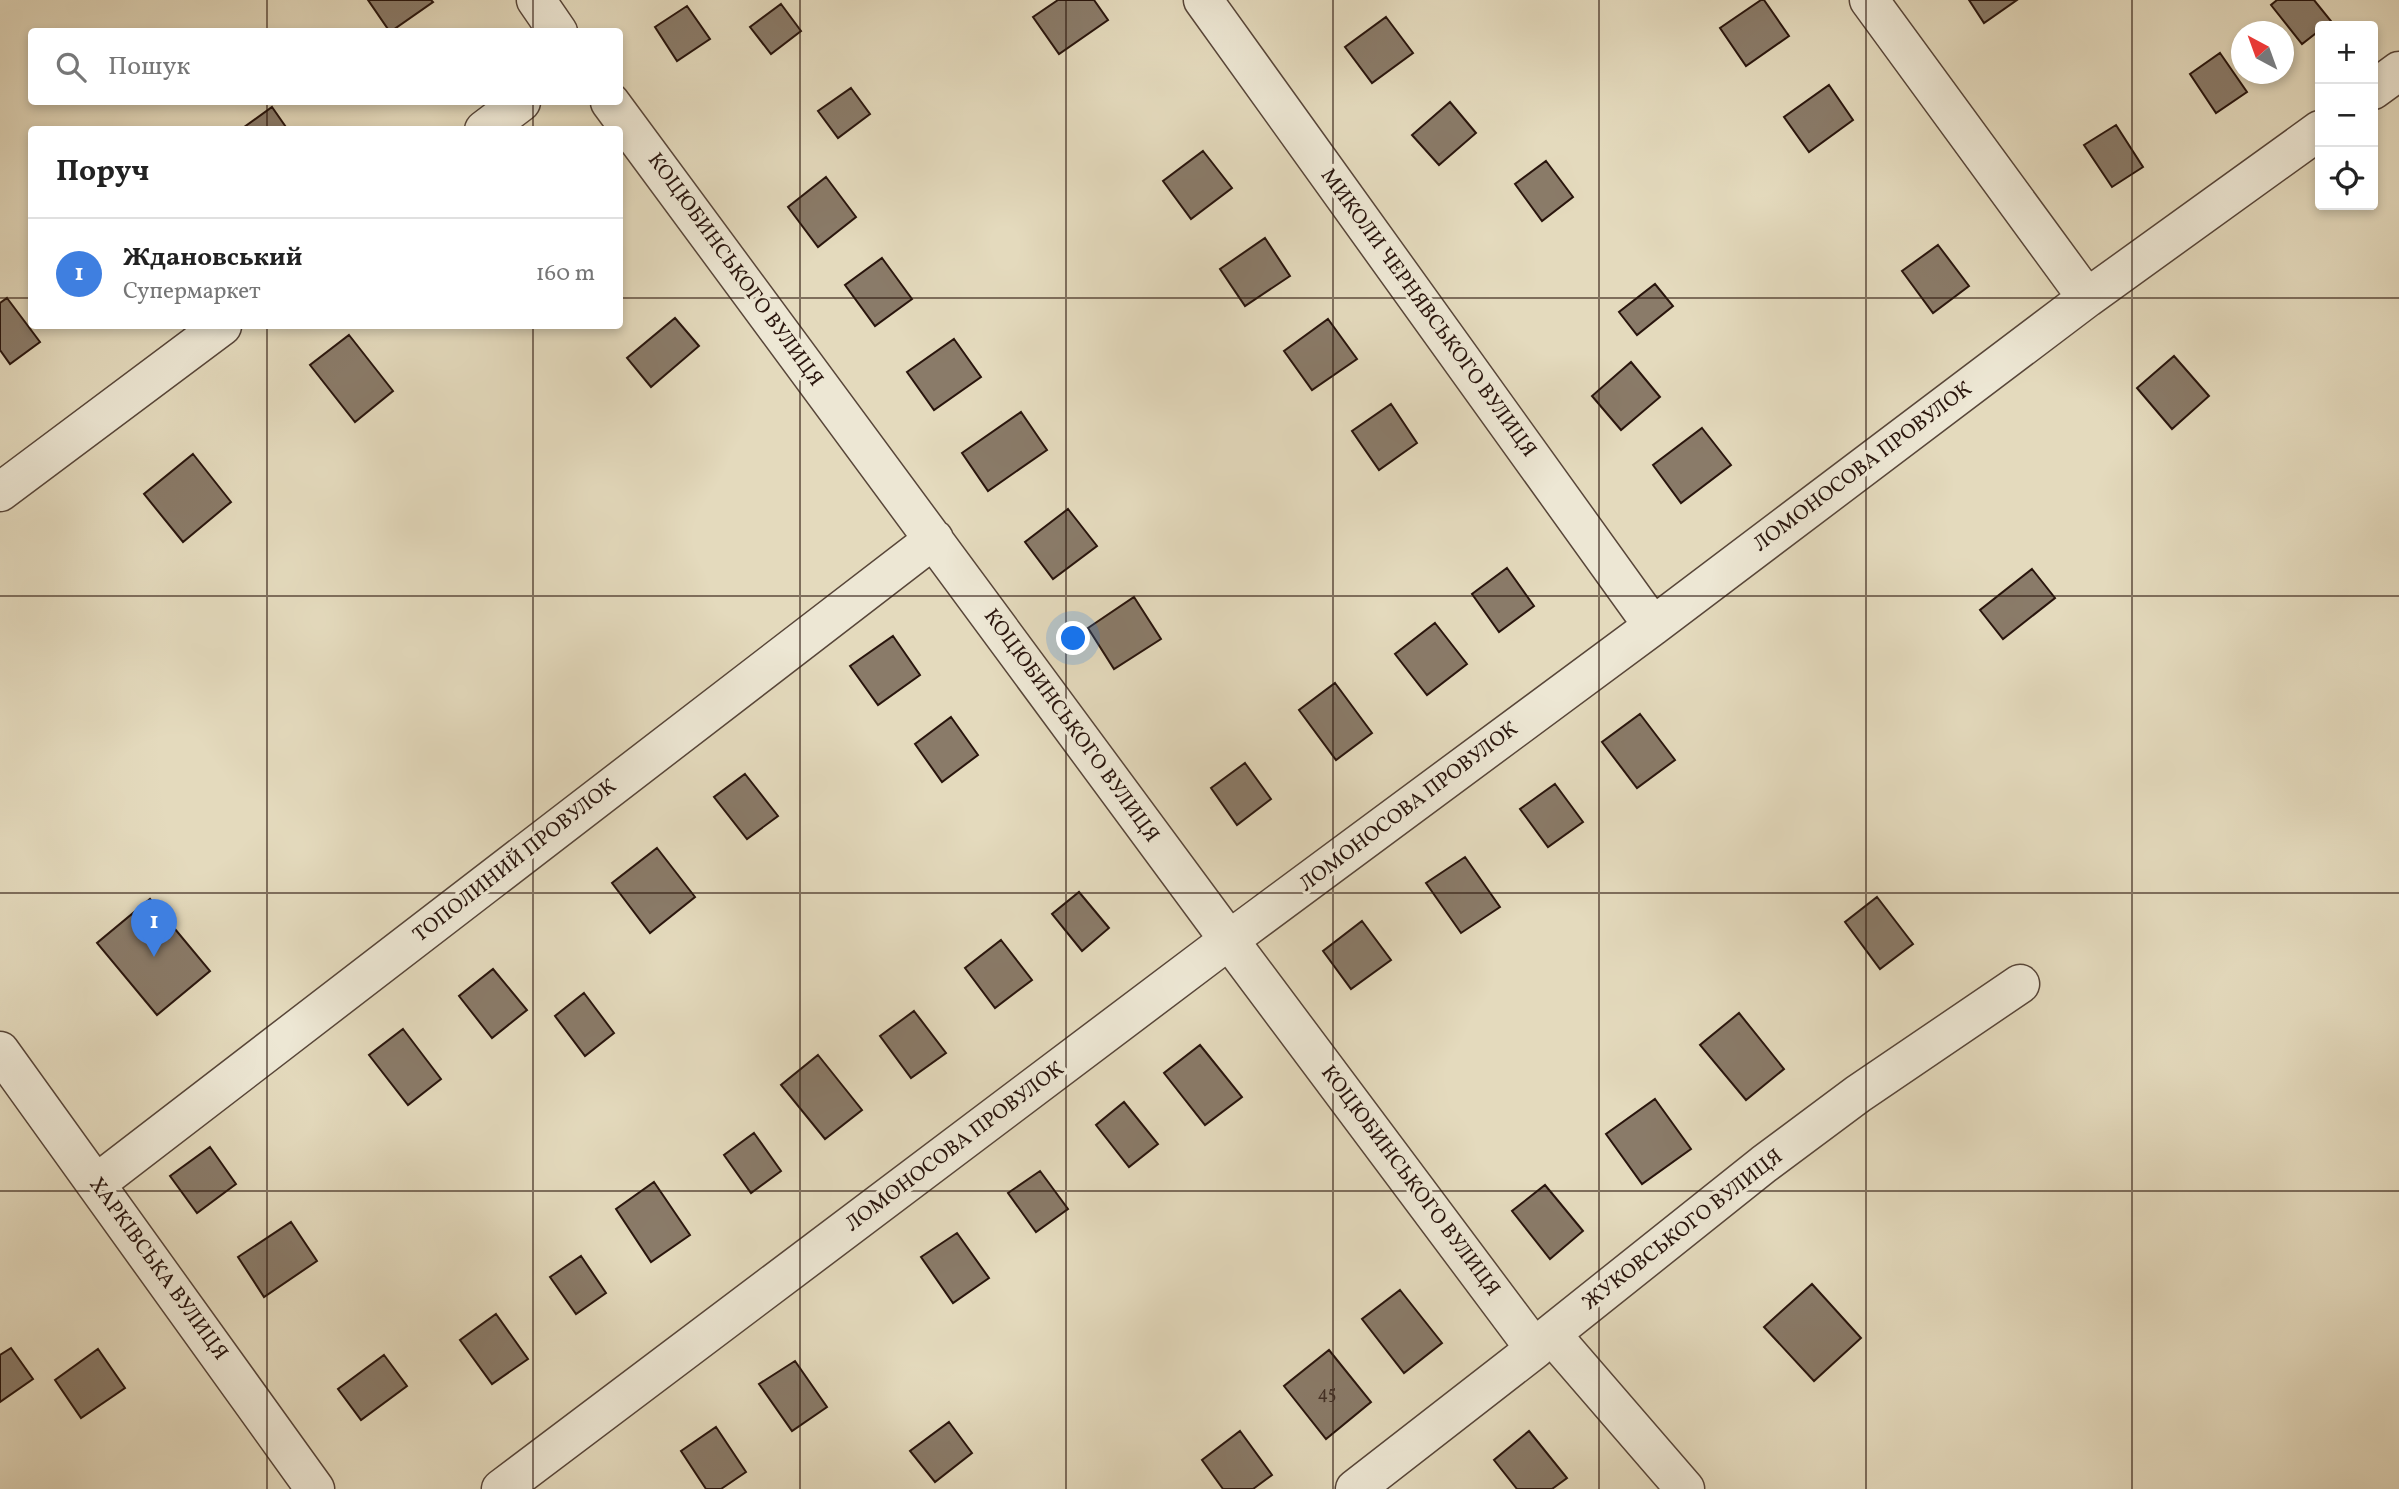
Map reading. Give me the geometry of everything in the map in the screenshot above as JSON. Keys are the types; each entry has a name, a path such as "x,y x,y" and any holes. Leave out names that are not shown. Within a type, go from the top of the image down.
{"street":[{"path":"536,0 555,28"},
{"name":"МИКОЛИ ЧЕРНЯВСЬКОГО ВУЛИЦЯ","path":"1203,0 1653,625"},
{"path":"1869,0 2087,298"},
{"path":"2378,86 2399,71"},
{"path":"489,126 517,105"},
{"name":"КОЦЮБИНСЬКОГО ВУЛИЦЯ","path":"612,105 1229,940 1543,1342 1685,1489"},
{"name":"ЛОМОНОСОВА ПРОВУЛОК","path":"501,1489 2087,298 2315,134"},
{"path":"0,492 218,329"},
{"name":"ТОПОЛИНИЙ ПРОВУЛОК","path":"97,1184 934,539"},
{"name":"ЖУКОВСЬКОГО ВУЛИЦЯ","path":"1355,1489 1764,1164 1858,1094 2020,984"},
{"name":"ХАРКІВСЬКА ВУЛИЦЯ","path":"0,1051 315,1489"}],"building":[{"path":"368,0 433,2 396,28 387,28"},
{"path":"1058,0 1094,0 1108,20 1059,54 1033,17"},
{"path":"1764,0 1789,36 1746,66 1720,28"},
{"path":"1969,0 2017,0 1984,23"},
{"path":"2277,0 2314,0 2331,21 2315,21 2315,34 2302,44 2294,34 2294,21 2284,21 2271,5"},
{"path":"781,4 801,31 771,54 750,27"},
{"path":"687,6 710,39 677,61 655,27"},
{"path":"1386,17 1413,53 1372,83 1345,47"},
{"path":"2220,53 2231,69 2231,84 2241,84 2247,92 2216,113 2190,74"},
{"path":"1829,85 1853,120 1809,152 1784,117"},
{"path":"851,88 870,114 838,138 818,111"},
{"path":"1450,102 1476,133 1439,165 1412,135"},
{"path":"272,107 285,126 246,126"},
{"path":"2116,125 2143,167 2112,187 2084,145"},
{"path":"1203,151 1232,188 1191,219 1163,181"},
{"path":"1546,161 1573,197 1542,221 1515,184"},
{"path":"826,177 856,217 818,247 788,207"},
{"path":"1265,238 1290,276 1245,306 1220,269"},
{"path":"1938,245 1969,286 1933,313 1902,271"},
{"path":"882,258 912,299 875,326 845,285"},
{"path":"1655,284 1673,306 1637,335 1619,312"},
{"path":"7,298 40,342 10,364 0,350 0,303"},
{"path":"675,318 699,346 651,387 627,358"},
{"path":"1328,319 1357,359 1312,390 1284,351"},
{"path":"349,335 393,391 355,422 310,365"},
{"path":"954,339 981,377 934,410 907,372"},
{"path":"2174,356 2209,396 2172,429 2137,388"},
{"path":"1631,362 1660,397 1621,430 1592,396"},
{"path":"1391,404 1417,443 1379,470 1352,431"},
{"path":"1021,412 1047,450 988,491 962,453"},
{"path":"1702,428 1731,465 1681,503 1653,465"},
{"path":"193,454 231,502 183,542 144,494"},
{"path":"1068,509 1097,546 1053,579 1025,542"},
{"path":"1507,568 1534,606 1499,632 1472,594"},
{"path":"2032,569 2055,598 2003,639 1980,610"},
{"path":"1134,597 1161,639 1114,669 1088,628"},
{"path":"1435,623 1467,664 1427,695 1395,654"},
{"path":"893,636 920,675 878,705 850,666"},
{"path":"1335,683 1372,733 1336,760 1299,710"},
{"path":"1640,714 1675,760 1637,788 1602,742"},
{"path":"951,717 978,755 942,782 915,744"},
{"path":"1245,763 1271,799 1237,825 1211,788"},
{"path":"745,774 778,816 747,839 714,797"},
{"path":"1555,784 1583,822 1548,847 1520,809"},
{"path":"657,848 695,897 650,933 612,883"},
{"path":"1465,857 1500,907 1461,933 1426,883"},
{"path":"1079,892 1109,928 1082,951 1052,914"},
{"path":"1877,897 1913,944 1880,969 1845,922"},
{"path":"150,899 210,971 157,1015 97,943"},
{"path":"1362,921 1391,960 1351,989 1323,951"},
{"path":"1001,940 1032,980 995,1008 965,968"},
{"path":"493,969 527,1010 492,1038 459,996"},
{"path":"584,993 614,1033 585,1056 555,1016"},
{"path":"914,1011 946,1053 911,1078 880,1036"},
{"path":"1739,1013 1784,1069 1746,1100 1700,1045"},
{"path":"403,1029 441,1079 408,1105 369,1055"},
{"path":"1200,1045 1242,1097 1205,1125 1164,1073"},
{"path":"818,1055 862,1110 825,1139 781,1085"},
{"path":"1655,1099 1691,1149 1642,1184 1606,1134"},
{"path":"1124,1102 1158,1144 1129,1167 1096,1125"},
{"path":"754,1133 781,1171 751,1193 724,1155"},
{"path":"210,1147 236,1184 197,1213 170,1176"},
{"path":"1040,1171 1068,1209 1036,1232 1008,1193"},
{"path":"654,1182 690,1235 651,1262 616,1209"},
{"path":"1545,1185 1583,1231 1550,1259 1512,1211"},
{"path":"291,1222 317,1261 264,1297 238,1257"},
{"path":"957,1233 989,1278 953,1303 921,1257"},
{"path":"581,1256 606,1293 576,1314 550,1277"},
{"path":"1812,1284 1861,1338 1814,1381 1764,1327"},
{"path":"1400,1290 1442,1343 1404,1373 1362,1319"},
{"path":"496,1314 528,1359 492,1384 460,1340"},
{"path":"11,1348 33,1379 0,1402 0,1355"},
{"path":"98,1349 125,1388 81,1418 55,1380"},
{"path":"1329,1350 1371,1402 1326,1439 1284,1386"},
{"path":"384,1355 407,1386 361,1420 338,1389"},
{"path":"795,1361 827,1407 792,1431 759,1384"},
{"path":"949,1422 972,1453 935,1482 910,1451"},
{"path":"716,1427 746,1472 721,1489 706,1489 681,1451"},
{"path":"1240,1431 1272,1475 1253,1489 1223,1489 1202,1460"},
{"path":"1529,1431 1567,1478 1552,1489 1517,1489 1494,1460"}],"place":[{"name":"Ждановський","path":"154,957"}]}
